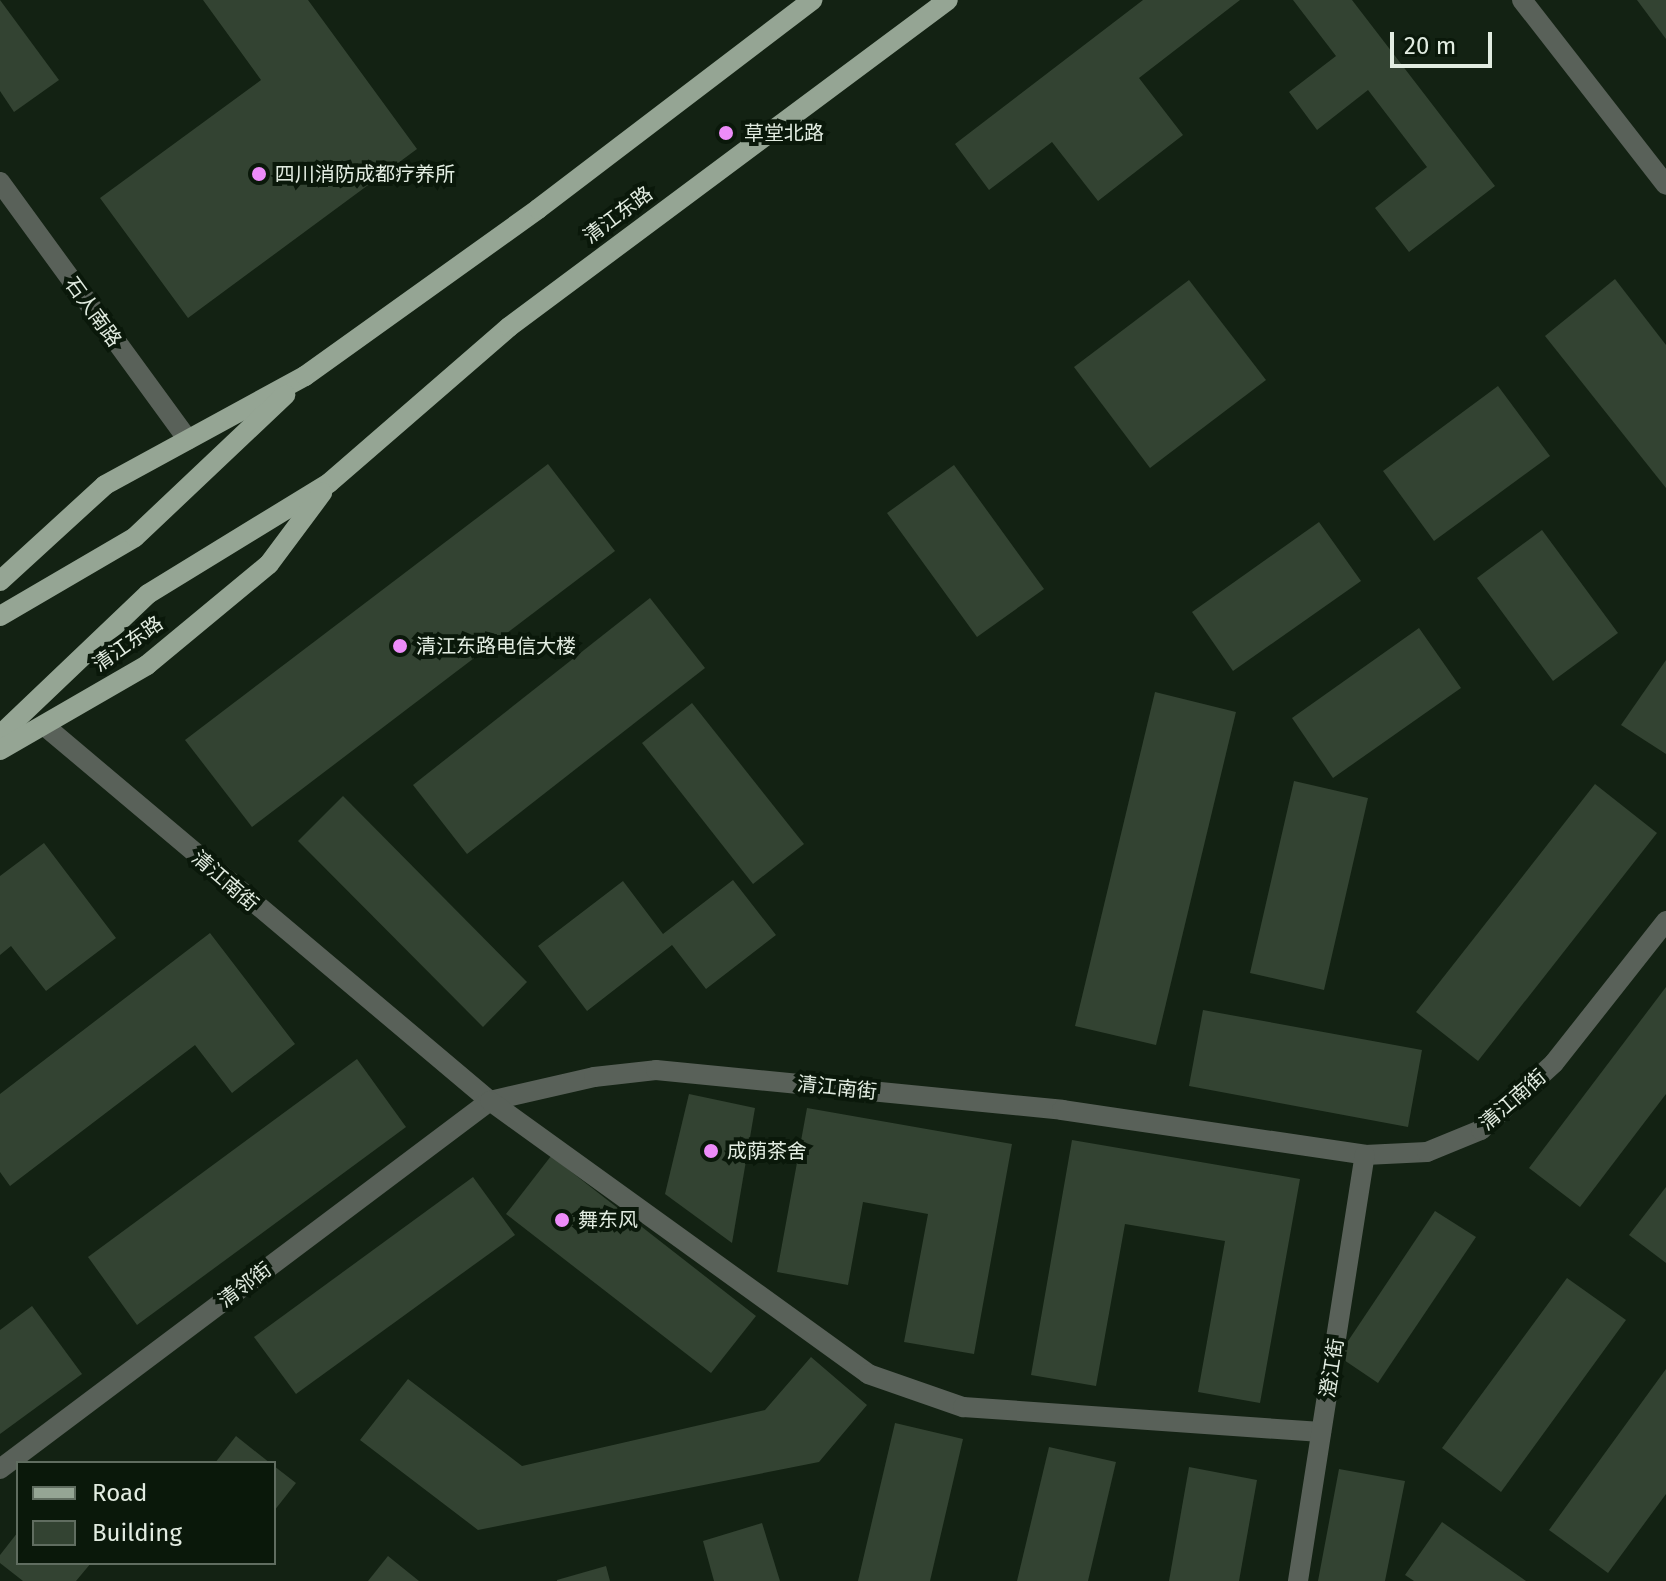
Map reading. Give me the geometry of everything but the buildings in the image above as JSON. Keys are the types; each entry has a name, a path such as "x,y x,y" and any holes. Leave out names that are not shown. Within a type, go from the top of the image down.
{"main road":[{"path":"0,581 105,485 305,376 538,209 812,0"},
{"name":"清江东路","path":"0,735 148,594 329,483 509,327 948,0"},
{"path":"0,616 135,537 305,376"},
{"name":"清江东路","path":"0,750 46,727 147,665 269,564 329,483"}],"street":[{"path":"1522,0 1666,185"},
{"name":"石人南路","path":"0,182 188,440"},
{"name":"清江南街","path":"46,727 490,1101 594,1077 656,1070 1062,1110 1365,1155 1427,1152 1481,1130 1554,1063 1666,921"},
{"path":"490,1101 868,1374 963,1407 1321,1432"},
{"name":"清邻街","path":"0,1469 490,1101"},
{"name":"澄江街","path":"1298,1581 1365,1155"}],"place":[{"name":"草堂北路","path":"726,133"},
{"name":"四川消防成都疗养所","path":"259,174"},
{"name":"清江东路电信大楼","path":"400,646"},
{"name":"成荫茶舍","path":"711,1151"},
{"name":"舞东风","path":"562,1220"}]}
